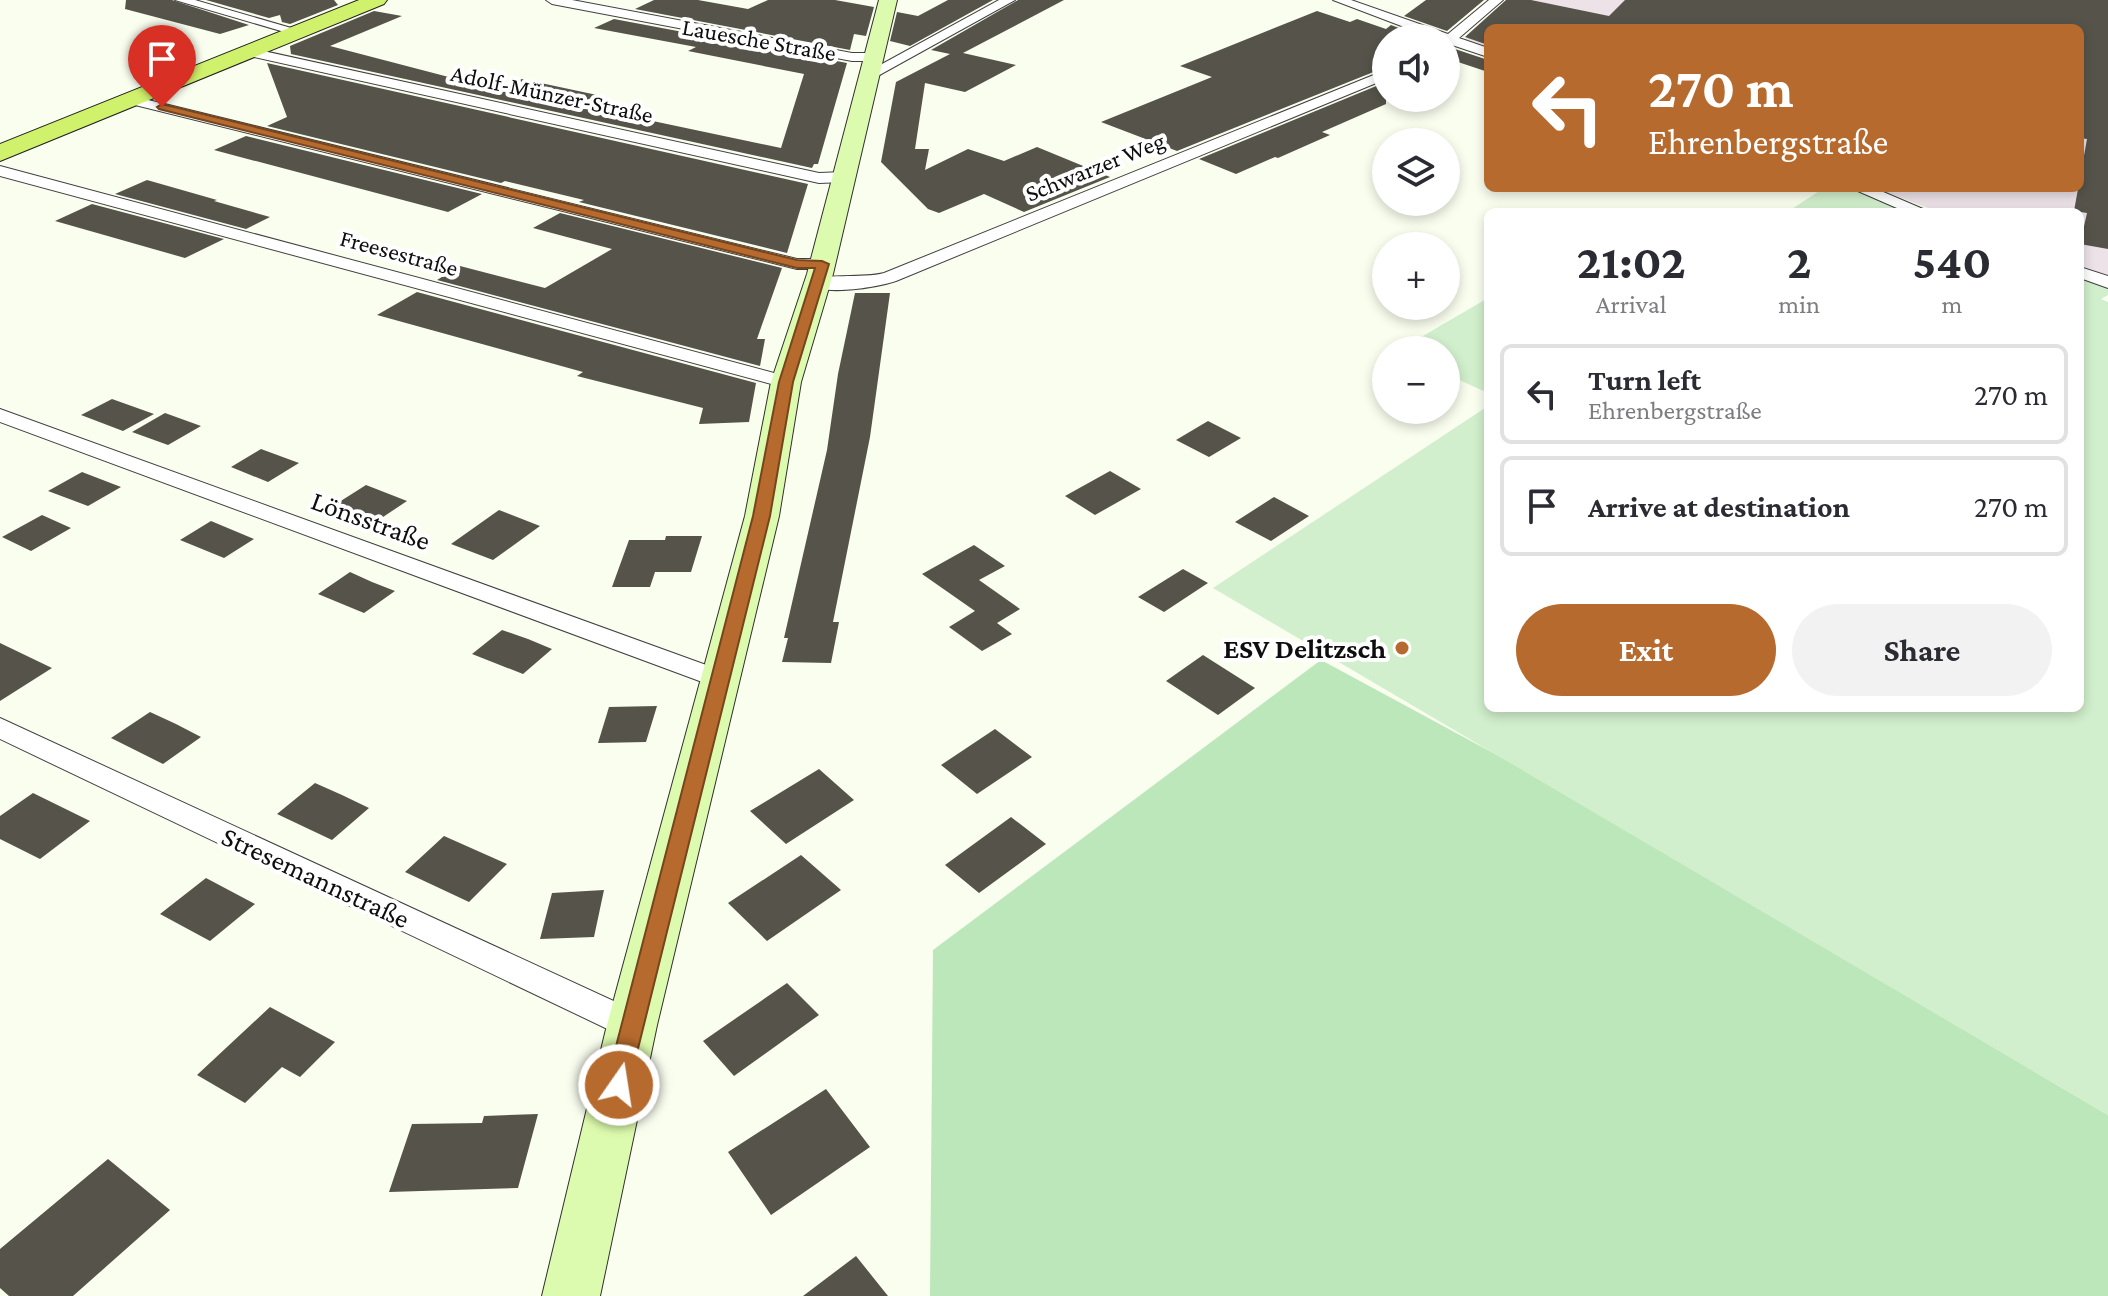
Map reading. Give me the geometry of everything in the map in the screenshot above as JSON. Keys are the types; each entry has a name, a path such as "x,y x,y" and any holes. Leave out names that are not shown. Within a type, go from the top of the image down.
{"main road":[{"path":"0,153 377,0"}],"street":[{"path":"181,0 298,32"},
{"name":"Lauesche Straße","path":"552,0 852,57 871,66"},
{"name":"Lauesche Straße","path":"571,1296 632,1025 762,516 786,382 820,274 888,0"},
{"path":"871,66 1009,0"},
{"path":"1339,0 1401,24"},
{"path":"1460,36 1497,0"},
{"path":"1460,46 1484,52"},
{"name":"Adolf-Münzer-Straße","path":"250,52 819,178 844,177"},
{"name":"Schwarzer Weg","path":"132,100 797,264 844,285 890,277 1372,80"},
{"name":"Freesestraße","path":"0,171 786,382"},
{"path":"1869,192 1911,208"},
{"path":"2084,273 2108,282"},
{"name":"Lönsstraße","path":"0,415 722,680"},
{"name":"Stresemannstraße","path":"0,728 632,1025"}],"shaded area":[{"path":"1510,0 2108,0 2108,276 2084,267 2084,208 1928,208 1886,192 2084,192 2084,24 1484,24 1484,46 1465,39"}],"green space":[{"path":"1818,192 1859,192 1903,208 1793,208"},
{"name":"ESV Delitzsch","path":"2084,279 2108,288 2108,295 2101,299 2108,302 2108,1115 1213,588 1484,409 1484,712 2084,712"},
{"path":"1484,300 1484,391 1460,380 1460,336 1423,336 1450,320 1460,320 1460,314"},
{"path":"1321,660 1508,761 2108,1115 2108,1296 930,1296 933,950"}],"building":[{"path":"126,0 172,0 249,25 220,34 125,9"},
{"path":"206,0 334,0 338,5 290,24 282,22 280,15 269,18"},
{"path":"654,0 698,0 748,9 768,0 835,0 874,7 866,36 854,34 850,50 635,9"},
{"path":"948,0 993,0 910,46 890,41 897,12 918,16"},
{"path":"1018,0 1064,0 963,53 1016,65 965,92 925,83 915,149 929,149 925,170 968,149 1004,161 1037,147 1110,177 1024,212 984,194 939,213 928,209 881,162 896,82 950,54 931,50"},
{"path":"1426,0 1484,0 1455,24 1427,24 1404,16"},
{"path":"1506,0 1531,0 1609,16 1625,0 2108,0 2108,249 2084,245 2087,213 2084,208 2075,208 2077,192 2084,192 2087,139 2084,139 2084,24 1484,24 1484,44 1465,37"},
{"path":"374,11 402,16 330,46 464,81 503,87 522,79 597,95 577,105 781,148 804,74 688,51 696,47 594,28 614,19 847,63 818,164 812,168 291,54 290,46"},
{"path":"1317,11 1350,22 1357,19 1372,24 1372,73 1177,151 1101,122 1212,77 1180,66"},
{"path":"1460,51 1484,59 1484,71 1460,63"},
{"path":"267,63 808,184 787,253 579,202 584,200 267,126 287,117"},
{"path":"1372,88 1372,110 1322,132 1330,135 1278,158 1236,174 1199,159"},
{"path":"246,136 482,194 448,212 214,150"},
{"path":"147,180 270,217 246,229 115,194"},
{"path":"92,204 224,239 185,258 55,221"},
{"path":"560,213 782,268 757,339 765,339 760,366 437,280 460,266 545,288 612,249 533,228"},
{"path":"417,292 756,383 749,422 699,424 703,408 577,376 583,372 377,315"},
{"path":"855,293 890,293 870,437 833,622 839,622 831,663 782,662 788,638 784,638 827,450 838,374"},
{"path":"112,399 154,414 123,431 81,415"},
{"path":"165,413 201,426 168,445 132,432"},
{"path":"1208,421 1241,438 1209,457 1176,440"},
{"path":"261,449 299,463 268,482 231,467"},
{"path":"1110,471 1141,489 1095,515 1065,496"},
{"path":"82,472 121,487 88,506 48,491"},
{"path":"366,485 407,501 377,521 336,504"},
{"path":"1274,497 1309,516 1271,541 1235,522"},
{"path":"499,510 540,526 493,560 451,544"},
{"path":"42,515 71,528 31,551 2,537"},
{"path":"211,521 254,539 224,558 180,540"},
{"path":"666,536 702,536 691,572 655,572 650,587 612,587 629,540 665,540"},
{"path":"974,545 1005,566 979,580 1020,609 997,623 1012,634 982,651 949,627 975,611 922,574"},
{"path":"1183,569 1208,583 1164,612 1138,597"},
{"path":"350,572 395,591 364,613 318,594"},
{"path":"502,630 552,649 523,674 472,654"},
{"path":"0,643 52,668 0,701"},
{"path":"1203,655 1255,688 1218,715 1166,681"},
{"path":"657,706 646,742 598,743 609,707"},
{"path":"150,712 201,737 163,764 111,738"},
{"path":"995,729 1032,757 977,794 941,765"},
{"path":"819,769 854,800 786,844 750,811"},
{"path":"315,783 369,808 332,840 277,814"},
{"path":"33,793 90,821 40,859 0,839 0,816"},
{"path":"1011,817 1046,844 979,893 945,865"},
{"path":"444,836 507,864 469,902 405,872"},
{"path":"801,855 841,890 767,941 728,903"},
{"path":"206,878 255,904 210,941 160,914"},
{"path":"604,890 594,937 540,939 552,893"},
{"path":"787,983 819,1015 734,1076 703,1041"},
{"path":"270,1007 335,1042 300,1077 282,1067 245,1103 197,1075"},
{"path":"826,1089 870,1147 771,1215 728,1152"},
{"path":"538,1114 518,1188 389,1192 412,1124 482,1123 484,1116"},
{"path":"108,1159 170,1210 73,1296 9,1296 0,1288 0,1249"},
{"path":"856,1256 888,1296 803,1296"}],"place":[{"name":"ESV Delitzsch","path":"1402,648"}],"route":[{"path":"162,107 797,264 822,264 786,382 762,516 619,1085"}]}
